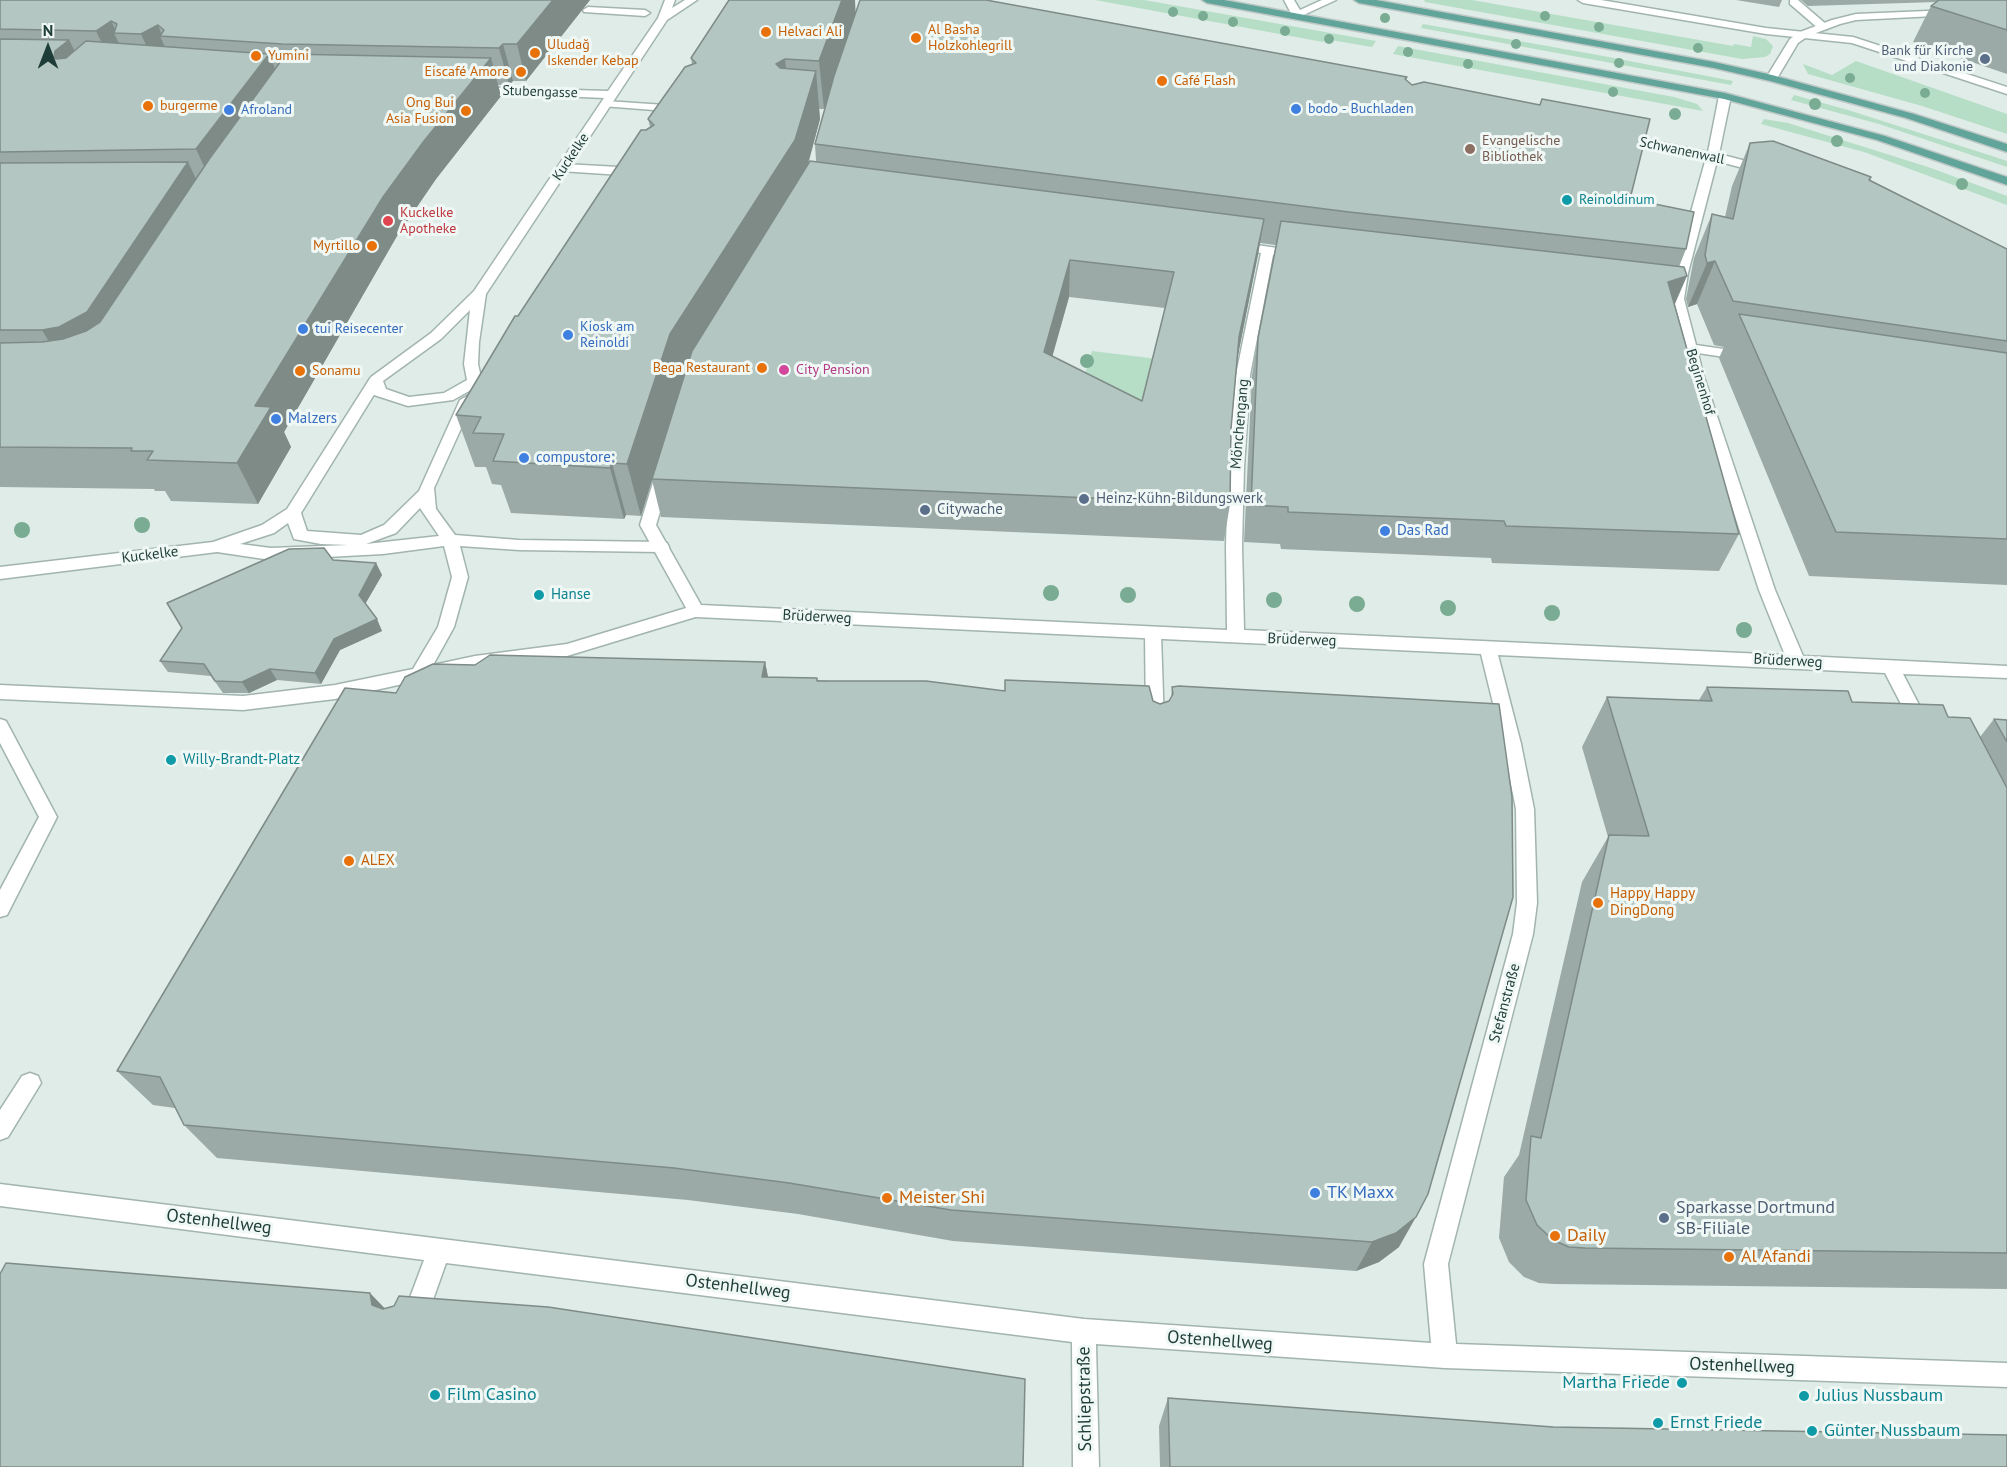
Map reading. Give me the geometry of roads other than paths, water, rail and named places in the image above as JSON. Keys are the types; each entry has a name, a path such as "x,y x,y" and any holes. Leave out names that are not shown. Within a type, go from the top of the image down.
{"main road":[{"path":"1207,0 1725,96 1881,138 2007,181"},
{"path":"1359,0 1714,65 1772,78 1910,116 2007,148"}],"street":[{"name":"Kuckelke","path":"0,573 214,547 268,529 293,513 376,380 436,336 479,294 663,18 670,0"},
{"name":"Kuckelke","path":"663,18 692,0"},
{"path":"1289,0 1297,15 1331,0"},
{"path":"1583,0 1766,31 1867,43 2007,91"},
{"path":"1772,78 1794,41 1804,34 1856,17 1959,13 1946,1"},
{"path":"1794,2 1823,27"},
{"path":"588,10 645,13"},
{"name":"Stubengasse","path":"458,88 609,100 696,110"},
{"name":"Beginenhof","path":"1725,96 1712,156 1681,273 1672,298 1767,590 1796,661"},
{"name":"Schwanenwall","path":"1616,137 1712,156 1774,173"},
{"path":"564,168 655,173"},
{"path":"1218,243 1310,256"},
{"name":"Mönchengang","path":"1236,637 1234,546 1236,467 1243,375 1268,250"},
{"name":"Kuckelke","path":"475,382 471,363 479,294"},
{"path":"1689,348 1754,357"},
{"path":"376,380 379,392 408,402 448,397 475,382"},
{"path":"293,513 300,535 321,539 362,540 390,529 426,493 475,382"},
{"path":"666,466 648,525 696,611"},
{"path":"420,672 446,627 460,577 450,540 428,510 426,493"},
{"path":"214,547 271,554 383,549 450,540 519,545 661,547"},
{"name":"Brüderweg","path":"0,692 243,703 335,692 475,662 567,650 696,611 2007,672"},
{"path":"1153,633 1156,735"},
{"name":"Stefanstraße","path":"1445,1356 1436,1264 1523,934 1527,903 1525,809 1512,744 1488,648"},
{"path":"1890,667 1931,746"},
{"path":"0,726 48,817 0,909"},
{"path":"0,1130 30,1083"},
{"name":"Ostenhellweg","path":"0,1195 1084,1331 1445,1356 2007,1375"},
{"path":"412,1323 439,1250"},
{"name":"Schliepstraße","path":"1084,1331 1086,1467"}],"place":[{"name":"Helvaci Ali","path":"766,32"},
{"name":"Al Basha Holzkohlegrill","path":"916,38"},
{"name":"Uludağ Iskender Kebap","path":"535,53"},
{"name":"Yumini","path":"256,56"},
{"name":"Bank für Kirche und Diakonie","path":"1985,59"},
{"name":"Eiscafé Amore","path":"521,72"},
{"name":"Café Flash","path":"1162,81"},
{"name":"burgerme","path":"148,106"},
{"name":"bodo - Buchladen","path":"1296,109"},
{"name":"Afroland","path":"229,110"},
{"name":"Ong Bui Asia Fusion","path":"466,111"},
{"name":"Evangelische Bibliothek","path":"1470,149"},
{"name":"Reinoldinum","path":"1567,200"},
{"name":"Kuckelke Apotheke","path":"388,221"},
{"name":"Myrtillo","path":"372,246"},
{"name":"tui Reisecenter","path":"303,329"},
{"name":"Kiosk am Reinoldi","path":"568,335"},
{"name":"Bega Restaurant","path":"762,368"},
{"name":"City Pension","path":"784,370"},
{"name":"Sonamu","path":"300,371"},
{"name":"Malzers","path":"276,419"},
{"name":"compustore:","path":"524,458"},
{"name":"Heinz-Kühn-Bildungswerk","path":"1084,499"},
{"name":"Citywache","path":"925,510"},
{"name":"Das Rad","path":"1385,531"},
{"name":"Hanse","path":"539,595"},
{"name":"Willy-Brandt-Platz","path":"171,760"},
{"name":"ALEX","path":"349,861"},
{"name":"Happy Happy DingDong","path":"1598,903"},
{"name":"TK Maxx","path":"1315,1193"},
{"name":"Meister Shi","path":"887,1198"},
{"name":"Sparkasse Dortmund SB-Filiale","path":"1664,1218"},
{"name":"Daily","path":"1555,1236"},
{"name":"Al Afandi","path":"1729,1257"},
{"name":"Martha Friede","path":"1682,1383"},
{"name":"Film Casino","path":"435,1395"},
{"name":"Julius Nussbaum","path":"1804,1396"},
{"name":"Ernst Friede","path":"1658,1423"},
{"name":"Günter Nussbaum","path":"1812,1431"}]}
